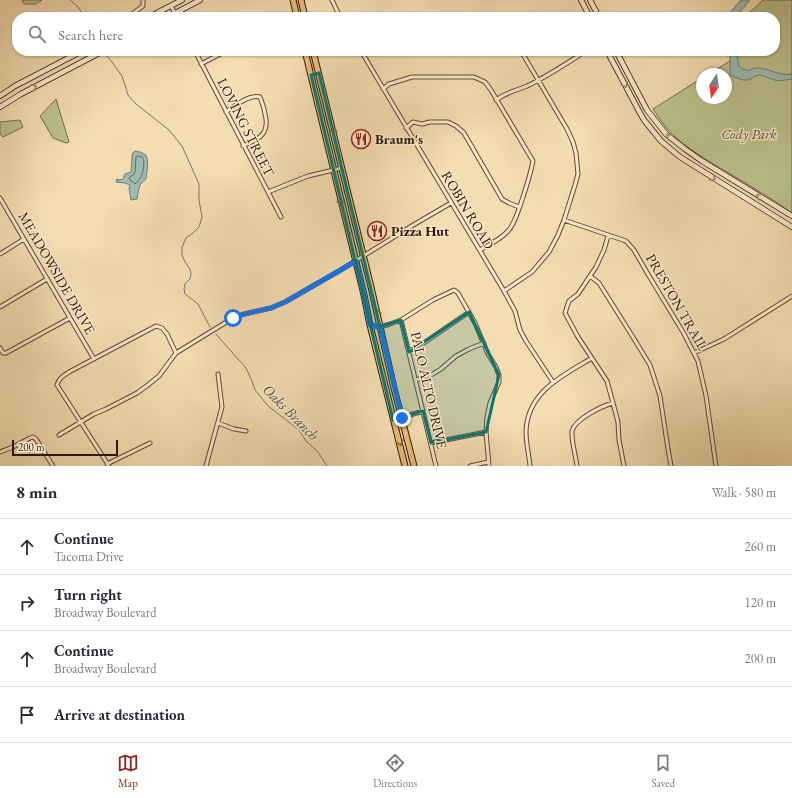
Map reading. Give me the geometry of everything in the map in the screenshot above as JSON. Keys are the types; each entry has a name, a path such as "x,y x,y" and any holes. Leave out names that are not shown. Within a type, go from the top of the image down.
{"main road":[{"path":"159,12 182,0"},
{"path":"181,12 200,0"},
{"path":"293,0 296,12"},
{"path":"301,0 304,12"},
{"path":"581,0 587,12"},
{"path":"590,0 596,12"},
{"path":"0,96 15,86 72,56"},
{"path":"0,107 21,94 94,56"},
{"path":"306,56 405,466"},
{"path":"315,56 414,466"},
{"path":"610,56 644,120 661,141 680,157 792,227"},
{"path":"619,56 647,110 666,134 685,149 792,216"},
{"path":"45,70 50,79"},
{"path":"311,75 319,73"},
{"path":"635,104 642,100"},
{"path":"680,157 685,149"}],"street":[{"path":"135,12 143,6 143,0"},
{"path":"332,0 338,12"},
{"path":"171,6 174,12"},
{"name":"LOVING STREET","path":"197,56 281,217"},
{"path":"201,64 216,56"},
{"name":"ROBIN ROAD","path":"364,56 504,291 515,311 520,330 553,382"},
{"path":"504,291 532,272 549,252 564,220 578,174 576,153 573,142 567,129 524,56"},
{"path":"496,100 503,95 538,80 578,56"},
{"path":"383,89 389,84 412,77 474,77 485,82 491,90 533,161 527,186 512,225 508,231 480,250"},
{"path":"226,112 255,96 260,97 265,112 267,126 264,133 257,139 244,146"},
{"path":"406,128 413,122 422,124 430,122 448,122 456,126 464,133 502,199 509,204 519,207"},
{"path":"268,192 308,176 342,168"},
{"name":"MEADOWSIDE DRIVE","path":"0,198 94,359"},
{"path":"59,435 80,422 137,393 160,376 176,353 233,318 271,308 285,302 356,261 415,223 451,203"},
{"name":"PRESTON TRAIL","path":"564,220 626,241 634,250 684,332 698,360 706,396 716,466"},
{"path":"608,236 604,250 590,276 578,294 569,300 565,313 578,337 606,381 618,422 619,440 624,466"},
{"path":"0,254 24,239"},
{"path":"590,276 599,283 650,365 660,396 665,436 671,466"},
{"path":"0,307 47,279"},
{"path":"370,325 380,326 390,324 401,320 454,290 458,293 475,323 499,375 499,382 490,403 487,417 486,432 489,466"},
{"path":"694,352 725,338 792,296"},
{"path":"409,350 415,349 469,312"},
{"path":"0,348 3,353 6,353 70,318"},
{"name":"PALO ALTO DRIVE","path":"401,320 436,466"},
{"path":"150,443 108,465 80,422 58,385 58,381 60,378 156,326 162,328 167,334 176,353"},
{"path":"416,380 433,374 456,356 484,343"},
{"path":"530,466 526,432 531,411 538,397 553,382 592,358"},
{"path":"206,466 222,407 218,374"},
{"path":"577,466 572,434 576,423 605,405 613,403"},
{"path":"393,420 422,411"},
{"path":"218,423 246,432"},
{"path":"431,443 486,432"},
{"path":"0,452 33,437 36,439 53,466"},
{"path":"470,466 488,462"}],"highlighted area":[{"path":"319,73 380,327 401,320 409,352 469,312 499,375 486,432 431,443 423,411 393,420 311,75"}],"green space":[{"path":"22,0 42,0 36,4 24,4"},
{"name":"Cody Park","path":"763,0 792,0 792,213 690,149 668,130 653,109 696,82 696,104 732,104 732,68 719,68 738,56 780,56 780,12 750,12"},
{"path":"56,99 69,142 66,143 53,138 40,116"},
{"path":"20,120 23,127 3,137 0,134 0,122"}],"water":[{"path":"741,0 750,0 740,12 730,12"},
{"path":"730,56 737,56 739,66 746,70 760,68 779,74 792,74 792,79 778,81 760,75 749,80 732,76 732,68 730,68"},
{"path":"135,151 146,155 148,167 146,179 140,185 137,199 131,200 130,185 116,182 117,179 123,179 125,174 131,172 132,154"}],"waterway":[{"name":"Oaks Branch","path":"70,0 81,12"},
{"name":"Oaks Branch","path":"107,56 122,76 128,95 136,104 169,130 182,146 199,184 199,200 202,217 199,227 186,238 182,247 182,255 190,269 191,274 190,279 185,284 184,289 185,294 198,304 210,327"},
{"name":"Oaks Branch","path":"216,334 246,368 255,390 268,406 299,430 306,441 318,452 327,466"}],"place":[{"name":"Braum's","path":"361,139"},
{"name":"Pizza Hut","path":"377,231"}],"route":[{"path":"233,318 271,308 285,302 356,261 370,325 380,326 402,418"}]}
